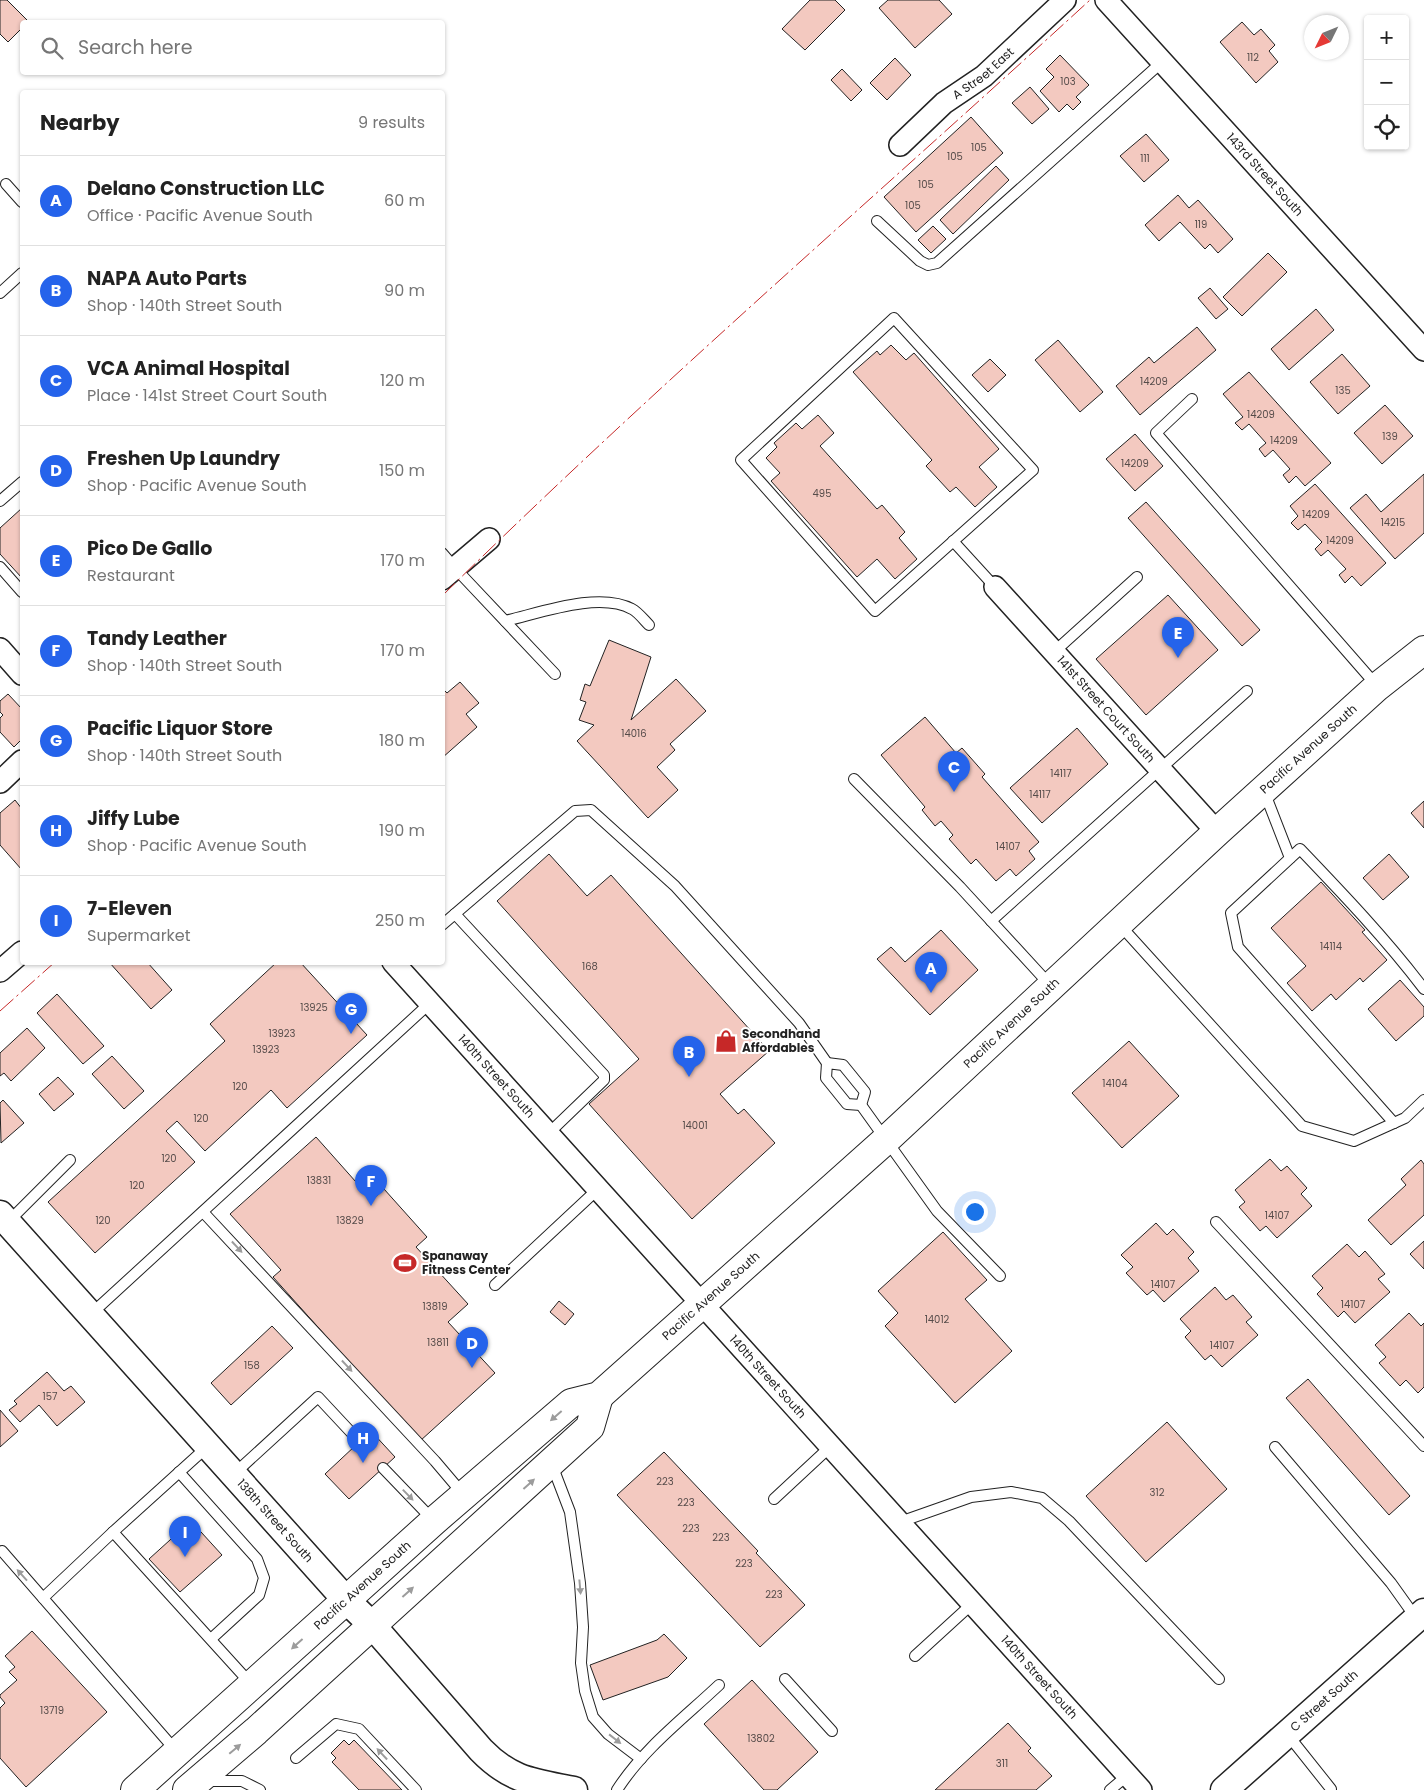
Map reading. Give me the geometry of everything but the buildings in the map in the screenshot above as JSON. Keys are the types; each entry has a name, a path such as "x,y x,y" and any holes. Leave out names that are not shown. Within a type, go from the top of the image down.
{"main road":[{"name":"Pacific Avenue South","path":"135,1790 434,1521 571,1403 599,1396 887,1139 1217,832 1378,687 1422,655"},
{"path":"191,1786 256,1731 590,1427 599,1396"}],"street":[{"name":"A Street East","path":"900,145 944,103 984,76 1065,0"},
{"name":"143rd Street South","path":"1106,0 1424,350"},
{"path":"447,567 488,539"},
{"name":"141st Street Court South","path":"995,587 1217,832"},
{"path":"0,649 20,672"},
{"path":"0,782 20,763"},
{"path":"0,971 20,954"},
{"name":"140th Street South","path":"398,965 430,1003 1134,1782"},
{"name":"138th Street South","path":"4,1219 346,1600 372,1625 493,1762 502,1770 520,1778 574,1790"},
{"name":"C Street South","path":"1224,1790 1420,1615"}],"lane":[{"path":"877,221 920,261 928,265 937,264 1162,62"},
{"path":"6,184 20,200"},
{"path":"0,293 20,275"},
{"path":"894,318 1033,470 953,541 875,611 741,460 894,318"},
{"path":"1192,399 1156,433 1378,687"},
{"path":"0,501 20,484"},
{"path":"953,541 995,587"},
{"path":"0,567 20,590"},
{"path":"447,567 505,621 555,674"},
{"path":"1054,652 1137,577"},
{"path":"505,621 587,602 606,601 633,609 649,625"},
{"path":"991,921 1247,691"},
{"path":"854,779 1051,986"},
{"path":"1264,790 1290,858"},
{"path":"445,923 575,811 591,810 675,886 799,1023 827,1062 826,1078 847,1104 861,1105 937,1211 1000,1276"},
{"path":"1394,1123 1238,947 1231,913 1300,849 1356,908 1424,988"},
{"path":"456,914 604,1075 604,1080 549,1134"},
{"path":"1119,923 1302,1126 1354,1141 1405,1118 1424,1100"},
{"path":"90,1315 430,1003"},
{"path":"827,1062 843,1065 865,1092 861,1105"},
{"path":"4,1219 70,1160"},
{"path":"495,1286 598,1189"},
{"path":"203,1212 435,1461 464,1495"},
{"path":"1216,1222 1424,1446"},
{"path":"234,1475 318,1397 360,1442"},
{"path":"43,1598 208,1446"},
{"path":"774,1499 831,1446"},
{"path":"1275,1447 1420,1615"},
{"path":"551,1464 570,1512 580,1583 583,1627 581,1662 585,1691 593,1717 608,1734 641,1760"},
{"path":"383,1468 434,1521"},
{"path":"179,1472 257,1559 264,1578 258,1595 211,1639"},
{"path":"900,1522 971,1497 1011,1492 1042,1498 1069,1521 1219,1679"},
{"path":"113,1532 252,1685"},
{"path":"2,1551 178,1752"},
{"path":"915,1656 973,1603"},
{"path":"785,1679 832,1731"},
{"path":"617,1790 641,1760 719,1684"},
{"path":"296,1758 336,1724 359,1729 416,1790"},
{"path":"1287,1734 1331,1789"},
{"path":"191,1786 242,1781 260,1790"},
{"path":"1110,1790 1134,1782"}],"power":[{"path":"445,593 521,519 682,369 1090,0"},
{"path":"0,1011 52,965"}],"place":[{"name":"Pico De Gallo","path":"1178,658"},
{"name":"VCA Animal Hospital","path":"954,792"},
{"name":"Delano Construction LLC","path":"931,993"},
{"name":"Pacific Liquor Store","path":"351,1034"},
{"name":"Secondhand Affordables","path":"726,1041"},
{"name":"NAPA Auto Parts","path":"689,1077"},
{"name":"Tandy Leather","path":"371,1206"},
{"name":"Spanaway Fitness Center","path":"405,1263"},
{"name":"Freshen Up Laundry","path":"472,1368"},
{"name":"Jiffy Lube","path":"363,1463"},
{"name":"7-Eleven","path":"185,1557"}]}
